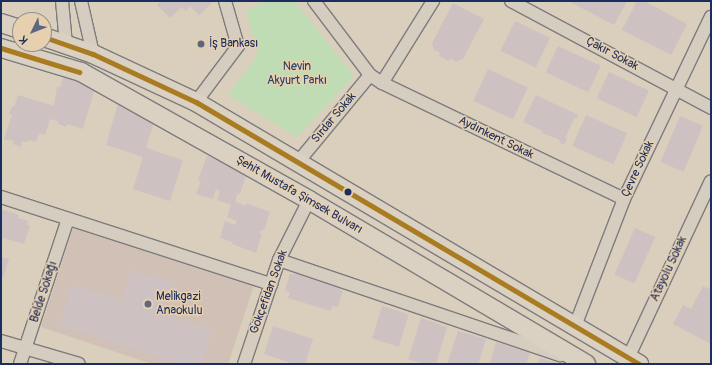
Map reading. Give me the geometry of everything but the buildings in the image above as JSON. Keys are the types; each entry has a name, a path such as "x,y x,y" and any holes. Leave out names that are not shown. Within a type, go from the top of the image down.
{"main road":[{"path":"1,23 12,26"},
{"path":"52,40 93,54 196,102 633,361"},
{"name":"Şehit Mustafa Şimsek Bulvarı","path":"1,48 81,72 309,200 586,364"}],"street":[{"path":"62,1 66,44"},
{"path":"81,1 93,54"},
{"path":"196,102 238,46 225,1"},
{"name":"Aydınkent Sokak","path":"314,1 370,75 382,83 624,199"},
{"path":"382,83 433,1"},
{"name":"Çakır Sokak","path":"511,1 711,108"},
{"name":"Çevre Sokak","path":"575,326 624,199 711,17"},
{"name":"Sırdar Sokak","path":"298,162 370,75"},
{"name":"Atayolu Sokak","path":"633,361 711,181"},
{"path":"1,197 271,284"},
{"name":"Gökçefidan Sokak","path":"244,364 279,260 309,200"},
{"name":"Belde Sokağı","path":"20,364 68,219"},
{"path":"279,260 586,364"},
{"path":"1,341 79,364"}],"shaded area":[{"name":"Melikgazi Anaokulu","path":"75,222 255,282 228,364 152,364 41,327"}],"green space":[{"name":"Nevin Akyurt Parkı","path":"268,1 295,1 354,76 297,137 228,95 258,55 246,10"}],"transit line":[{"path":"52,40 93,54 196,102 639,364"},
{"path":"1,48 79,72"}],"place":[{"name":"İş Bankası","path":"201,44"},
{"name":"Melikgazi Anaokulu","path":"148,304"}]}
